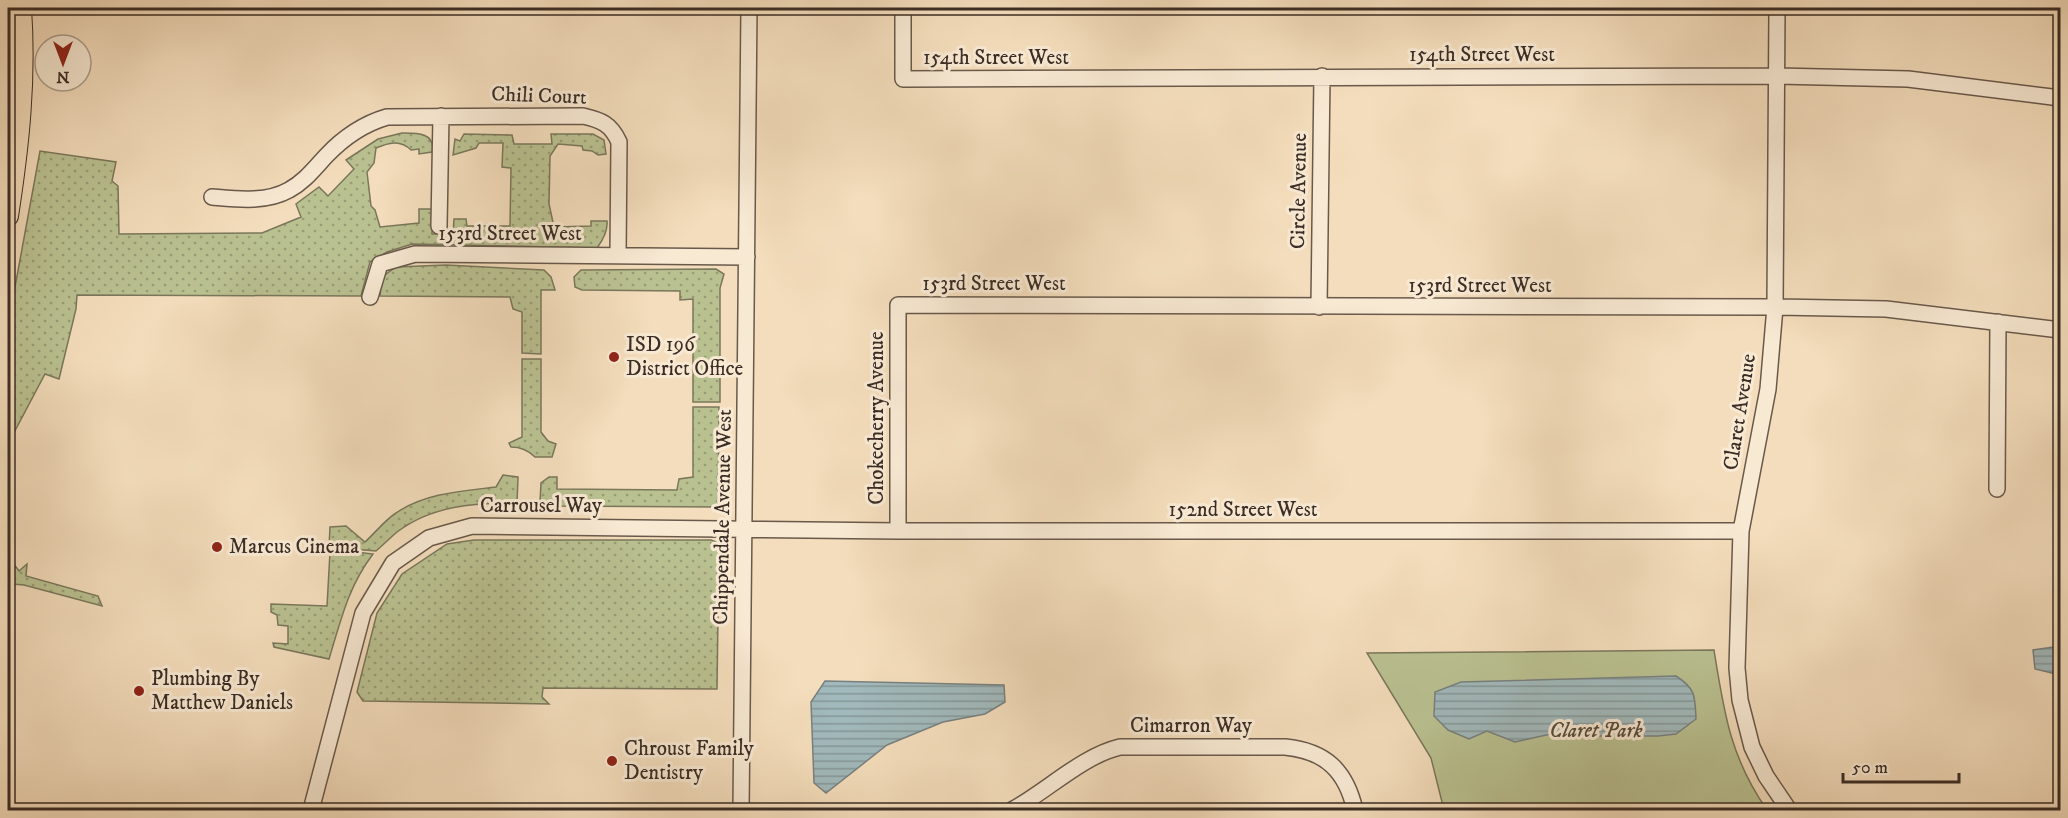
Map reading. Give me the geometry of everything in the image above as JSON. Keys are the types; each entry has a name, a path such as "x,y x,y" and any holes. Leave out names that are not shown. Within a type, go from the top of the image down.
{"main road":[{"path":"8,216 20,134 24,84 21,8"}],"street":[{"name":"Chippendale Avenue West","path":"741,810 749,8"},
{"name":"154th Street West","path":"903,8 903,79 1776,75 1908,79 2061,98"},
{"name":"Claret Avenue","path":"1777,8 1775,307 1768,389 1741,531 1737,651 1740,700 1747,733 1759,762 1789,810"},
{"name":"Circle Avenue","path":"1319,307 1322,76"},
{"name":"Chili Court","path":"212,197 241,200 271,197 288,191 311,173 351,132 376,120 399,116 583,116 610,126 619,142 618,255"},
{"path":"440,226 441,116"},
{"name":"153rd Street West","path":"370,297 380,264 415,254 747,257"},
{"name":"153rd Street West","path":"898,305 1886,309 2061,330"},
{"name":"Chokecherry Avenue","path":"898,305 898,531"},
{"path":"1997,489 1998,322"},
{"name":"Carrousel Way","path":"311,810 363,613 393,563 429,538 472,526 744,528"},
{"name":"152nd Street West","path":"744,528 898,531 1741,531"},
{"name":"Cimarron Way","path":"1012,810 1091,759 1120,747 1285,747 1308,750 1328,762 1344,779 1355,810"}],"green space":[{"path":"402,133 428,137 431,141 432,152 419,154 419,149 411,150 398,143 376,148 374,163 367,172 371,206 375,210 380,227 419,223 419,209 432,209 432,234 453,234 454,219 466,219 467,226 510,226 511,168 502,167 503,143 479,143 476,148 453,155 455,139 460,141 464,134 512,135 514,144 552,144 551,134 593,134 604,140 606,154 598,155 592,151 583,150 582,146 558,144 550,156 549,204 554,227 591,226 591,221 607,221 603,239 597,248 412,244 387,252 370,262 361,296 77,295 76,309 59,379 45,374 8,444 8,303 15,287 40,151 116,162 112,181 118,186 119,234 262,233 301,217 296,204 319,187 328,196 354,169 346,160 378,139"},
{"path":"446,265 544,270 551,277 555,290 541,290 541,354 522,353 522,312 513,309 510,297 380,296 382,277 396,267"},
{"path":"716,269 724,274 720,288 720,402 693,402 693,299 680,300 680,291 582,290 575,287 574,277 581,270"},
{"path":"522,359 541,359 541,432 548,441 556,444 552,457 535,457 524,449 511,447 509,443 522,437"},
{"path":"693,407 719,407 718,507 555,506 540,502 541,483 549,477 557,477 557,489 677,490 679,479 693,477"},
{"path":"503,475 518,477 517,504 470,505 424,516 397,532 376,551 329,547 330,527 346,526 365,542 388,519 407,506 444,494 496,487"},
{"path":"474,540 711,540 719,543 717,689 543,688 542,697 549,704 363,701 357,692 377,613 402,574 447,544"},
{"path":"330,552 373,554 351,591 329,659 274,647 273,643 288,644 288,626 278,625 277,615 271,612 271,604 327,606"},
{"path":"8,556 19,571 27,564 26,576 98,596 102,606 24,585 12,584 8,578"},
{"name":"Claret Park","path":"1714,650 1730,733 1745,771 1767,810 1444,810 1431,758 1367,653"}],"water":[{"path":"2060,646 2060,675 2035,669 2033,650"},
{"path":"1676,676 1691,689 1696,719 1676,734 1578,736 1555,733 1515,742 1487,731 1469,739 1448,730 1434,716 1435,692 1461,682"},
{"path":"825,681 1004,685 1005,702 985,714 943,722 887,745 826,793 814,783 811,702"}],"place":[{"name":"ISD 196 District Office","path":"614,357"},
{"name":"Marcus Cinema","path":"217,547"},
{"name":"Plumbing By Matthew Daniels","path":"139,691"},
{"name":"Chroust Family Dentistry","path":"612,761"}]}
